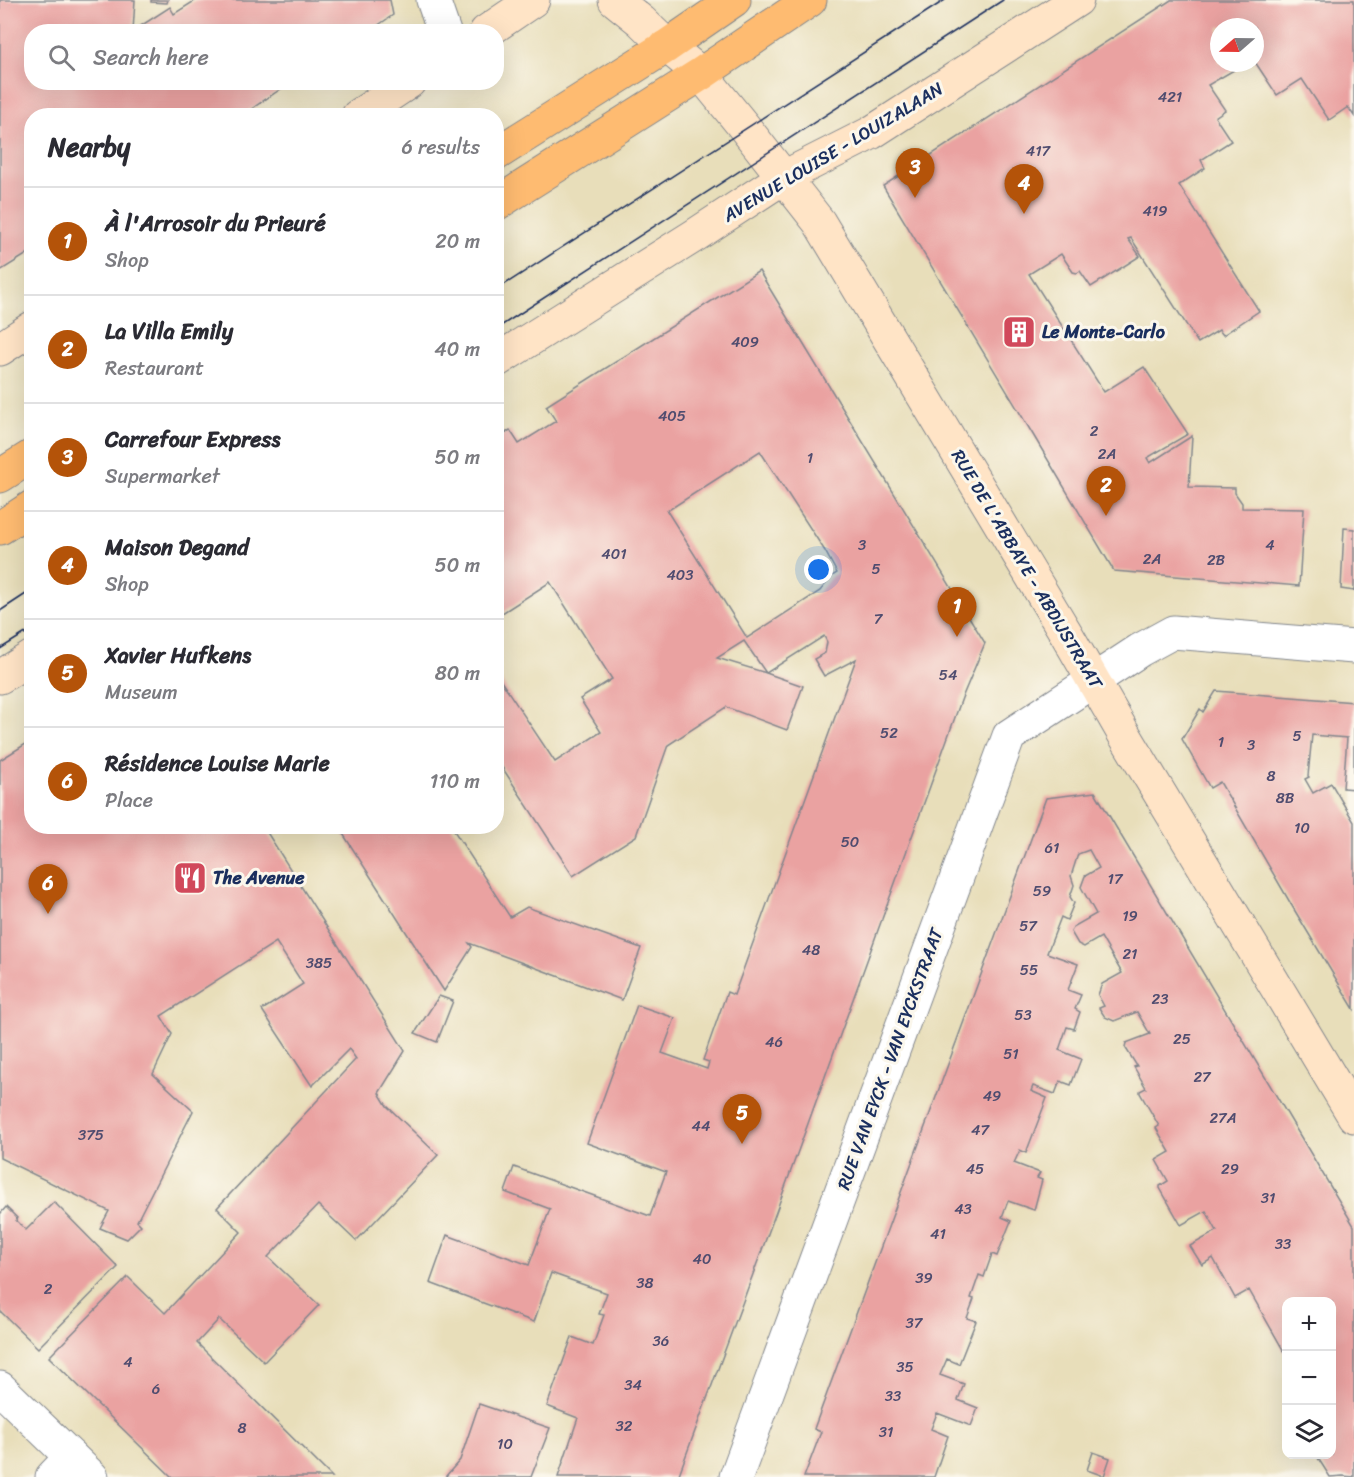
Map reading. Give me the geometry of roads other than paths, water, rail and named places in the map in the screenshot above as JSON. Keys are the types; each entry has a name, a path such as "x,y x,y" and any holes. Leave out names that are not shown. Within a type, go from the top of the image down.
{"highway":[{"path":"504,149 667,46 734,0"},
{"path":"504,199 701,74 810,0"},
{"path":"0,476 24,461"},
{"path":"0,528 24,512"}],"street":[{"path":"433,0 441,24"},
{"path":"498,24 533,0"},
{"name":"RUE DE L'ABBAYE - ABDIJSTRAAT","path":"615,0 701,74 819,222 1354,1116"},
{"name":"AVENUE LOUISE - LOUIZALAAN","path":"504,356 784,177 871,133 1077,0"},
{"path":"370,108 397,90"},
{"path":"0,349 24,333"},
{"name":"RUE VAN EYCK - VAN EYCKSTRAAT","path":"735,1477 1009,736 1140,650 1173,632 1354,647"},
{"path":"0,677 24,662"},
{"path":"0,1388 72,1470"}],"tram line":[{"path":"504,285 945,0"},
{"path":"504,324 1003,0"},
{"path":"0,611 24,595"},
{"path":"0,649 24,634"}],"place":[{"name":"Carrefour Express","path":"915,198"},
{"name":"Maison Degand","path":"1024,214"},
{"name":"Le Monte-Carlo","path":"1019,332"},
{"name":"La Villa Emily","path":"1106,516"},
{"name":"À l'Arrosoir du Prieuré","path":"957,637"},
{"name":"The Avenue","path":"190,878"},
{"name":"Résidence Louise Marie","path":"48,914"},
{"name":"Xavier Hufkens","path":"742,1144"}]}
